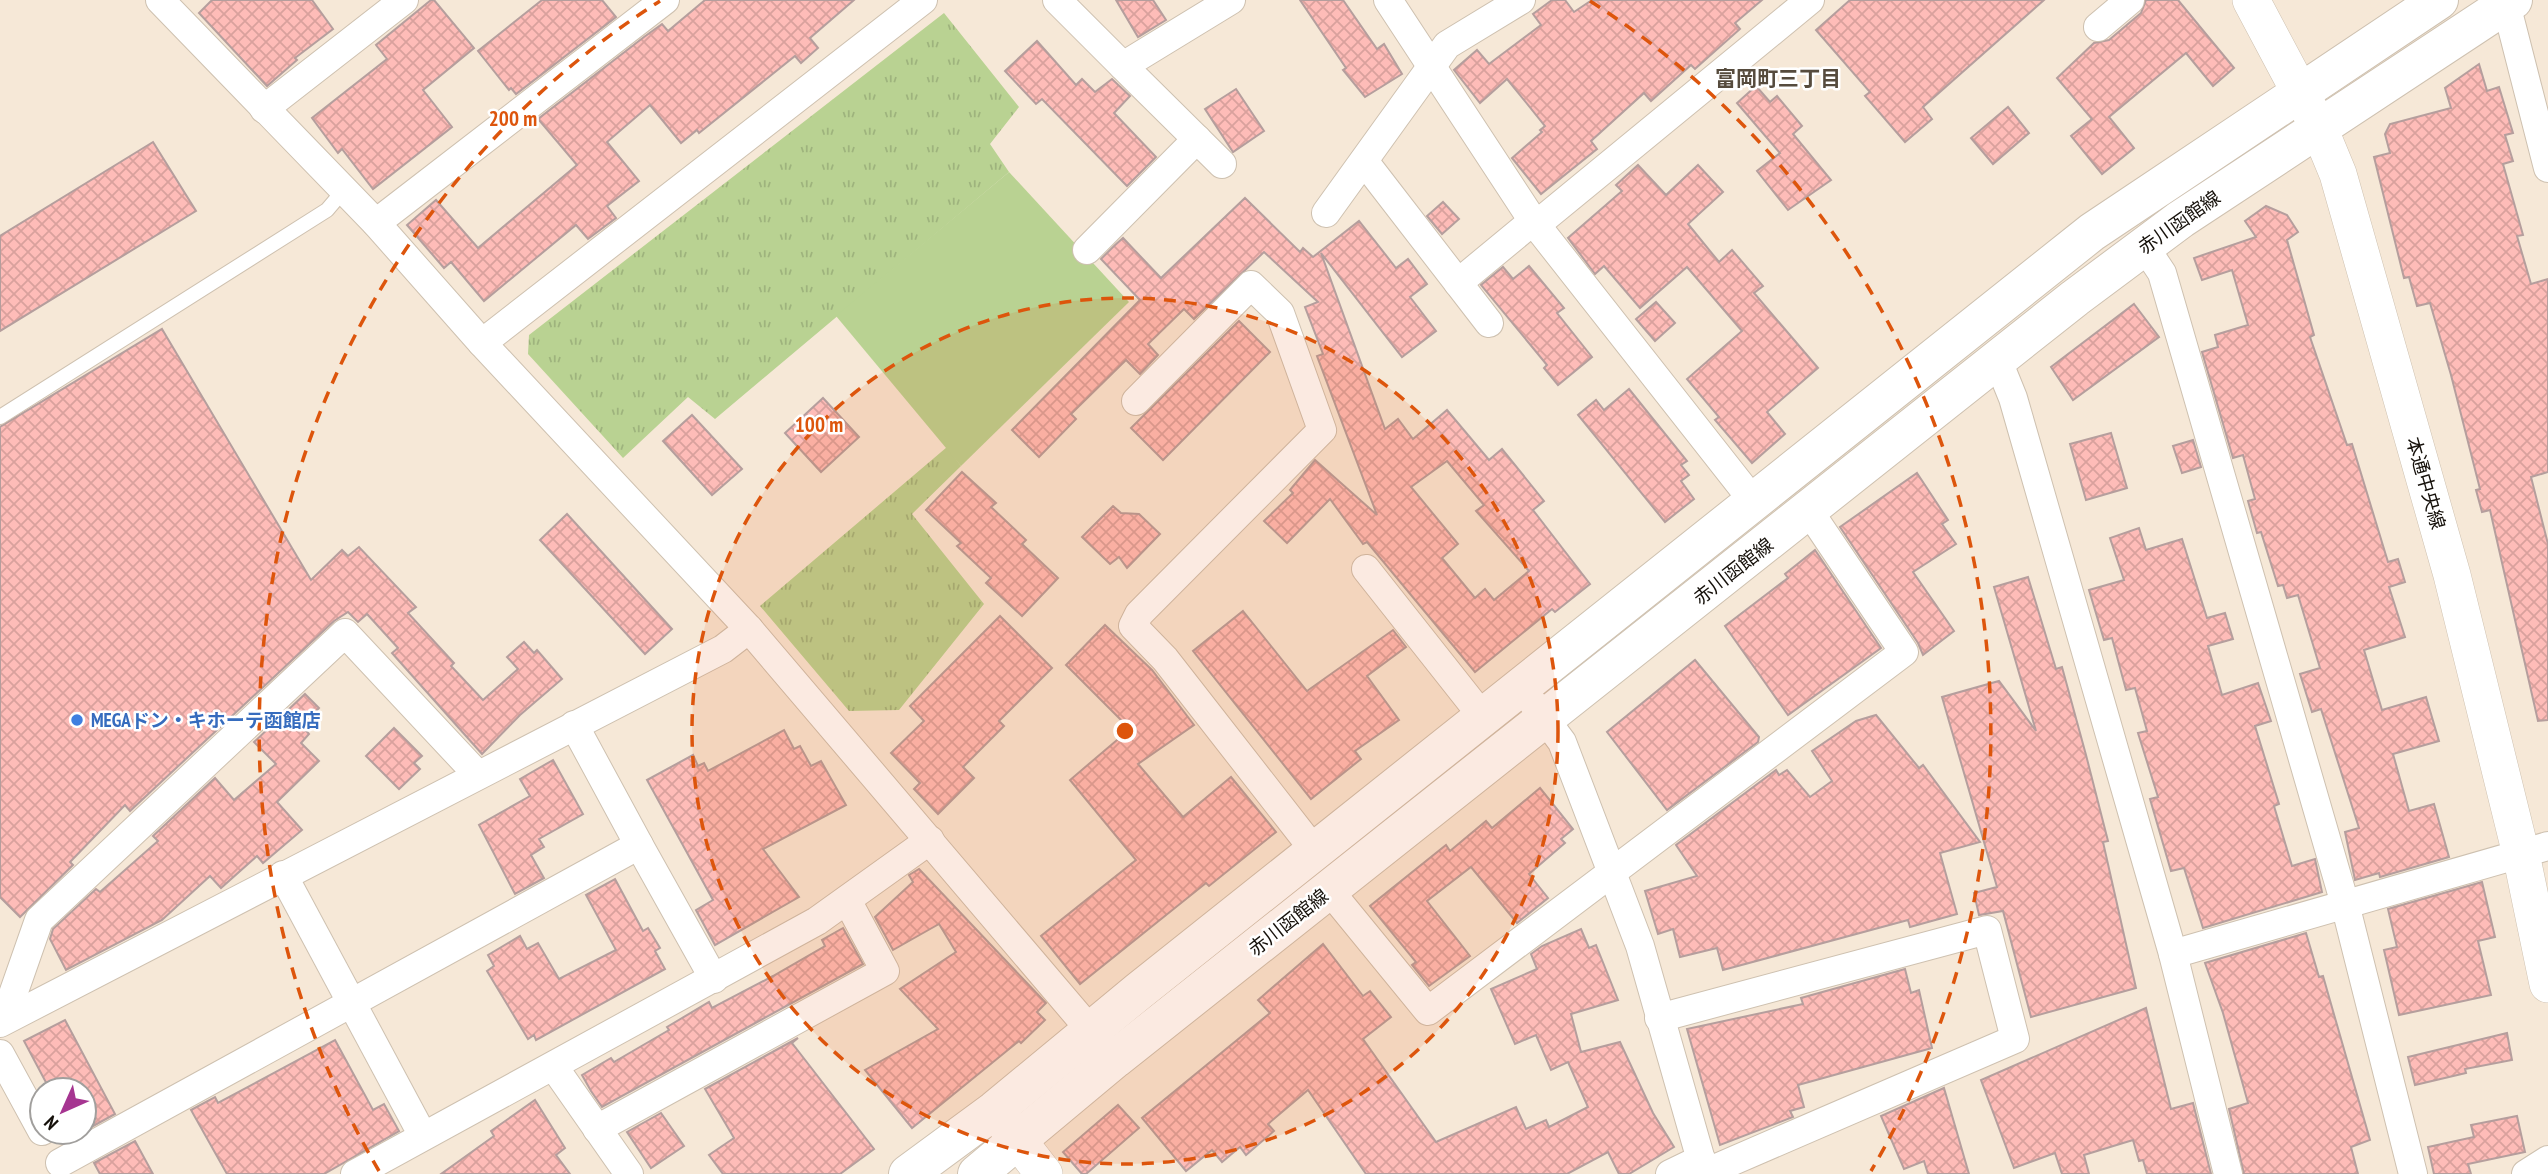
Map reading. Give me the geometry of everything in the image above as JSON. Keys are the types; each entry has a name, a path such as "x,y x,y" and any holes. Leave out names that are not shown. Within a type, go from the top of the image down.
{"main road":[{"name":"赤川函館線","path":"908,1174 995,1110 1314,850 2092,232 2439,0"},
{"name":"赤川函館線","path":"976,1174 1115,1059 2144,246 2510,2"}],"street":[{"path":"160,0 376,223 482,343 748,629 1115,1059"},
{"path":"264,109 404,0"},
{"path":"376,223 665,0"},
{"path":"482,343 923,0"},
{"path":"1057,0 1223,164"},
{"path":"1123,66 1231,0"},
{"path":"1388,0 1534,223 1754,502"},
{"path":"1326,213 1447,45 1521,0"},
{"path":"1458,283 1810,0"},
{"path":"2098,27 2130,0"},
{"name":"本通中央線","path":"2251,0 2319,128 2337,174 2534,850 2548,984"},
{"path":"2510,2 2548,168"},
{"path":"1087,250 1197,139"},
{"path":"1364,161 1489,323"},
{"path":"2144,246 2162,273 2345,904 2413,1174"},
{"path":"1136,401 1251,285 1280,313 1322,430 1139,614 1133,626 1165,659 1314,850"},
{"path":"1998,361 2013,398 2174,954 2228,1174"},
{"path":"1329,890 1428,1011 1904,652 1809,512"},
{"path":"1366,569 1483,717"},
{"path":"2,1021 723,649 748,629"},
{"path":"2,1021 39,920 345,633 478,775"},
{"path":"1521,688 1562,742 1612,872 1640,946 1704,1169"},
{"path":"574,725 714,979"},
{"path":"355,1174 402,1163 423,1136 554,1067 817,921 930,840"},
{"path":"51,1146 63,1168 639,845"},
{"path":"2174,954 2534,850"},
{"path":"283,875 423,1136"},
{"path":"597,1129 885,971 847,900"},
{"path":"1659,1018 1987,930 2015,1039 1704,1169 1670,1174"},
{"path":"0,1054 28,1105"},
{"path":"554,1067 629,1174"},
{"path":"995,1110 1044,1174"},
{"path":"2526,1174 2548,1160"}],"lane":[{"path":"0,417 327,210 344,190"}],"green space":[{"path":"944,13 1019,107 990,144 1009,172 715,419 688,397 623,458 528,354 529,335"},
{"path":"1009,172 1129,302 961,466 836,316"},
{"path":"947,447 961,466 912,514 984,604 899,710 849,711 760,606"}],"building":[{"path":"212,0 312,0 333,29 295,58 297,60 267,86 199,13"},
{"path":"434,0 474,48 423,90 452,127 373,189 342,149 338,153 312,118 387,59 376,45"},
{"path":"542,0 602,0 616,17 516,94 511,88 509,90 478,51"},
{"path":"705,0 854,0 810,38 818,48 801,63 795,56 699,133 697,130 681,143 650,105 607,142 639,181 607,206 616,218 588,239 576,225 484,301 451,262 444,268 407,225 436,200 478,248 577,165 538,119 662,24 668,31"},
{"path":"1116,0 1153,0 1166,20 1138,37"},
{"path":"1300,0 1343,0 1377,49 1384,44 1402,74 1365,97 1343,70 1346,68"},
{"path":"1552,0 1565,0 1574,12 1592,0 1762,0 1735,23 1740,29 1695,69 1691,65 1651,101 1644,93 1591,141 1597,149 1541,194 1512,158 1542,132 1540,130 1545,126 1507,79 1480,103 1454,70 1477,50 1489,64 1541,25 1533,14"},
{"path":"1850,0 2044,0 1923,107 1932,119 1905,142 1865,96 1870,92 1816,30"},
{"path":"2146,0 2178,0 2234,68 2213,86 2186,53 2109,117 2134,148 2102,174 2071,136 2092,119 2057,78 2094,43 2109,40 2141,13"},
{"path":"1037,41 1076,85 1082,79 1095,92 1112,79 1130,96 1114,113 1156,157 1127,186 1042,99 1036,104 1005,71"},
{"path":"2479,64 2487,91 2499,87 2513,133 2505,135 2513,161 2503,164 2523,235 2517,236 2531,284 2548,279 2548,472 2531,477 2548,544 2548,720 2538,721 2490,510 2482,512 2476,490 2480,489 2451,375 2430,303 2417,306 2409,277 2404,278 2374,157 2390,153 2385,134 2390,124 2451,108 2445,88"},
{"path":"1756,86 1770,102 1777,96 1802,126 1793,134 1831,180 1788,210 1757,171 1780,153 1737,103"},
{"path":"1236,89 1264,131 1233,152 1205,109"},
{"path":"2008,107 2029,133 1993,164 1971,138"},
{"path":"153,142 196,211 0,331 0,236"},
{"path":"1638,165 1666,195 1698,165 1723,192 1688,224 1719,262 1732,250 1763,286 1754,293 1818,368 1767,412 1785,434 1752,463 1715,420 1719,417 1687,379 1742,331 1687,267 1640,308 1604,266 1595,274 1568,238 1622,191 1616,185"},
{"path":"1245,198 1300,252 1303,248 1313,257 1359,221 1396,268 1408,259 1427,284 1410,297 1436,331 1402,357 1321,253 1385,429 1398,419 1413,439 1447,410 1489,460 1502,449 1544,501 1533,510 1590,584 1555,612 1552,609 1475,672 1367,542 1363,544 1330,499 1287,543 1264,521 1293,493 1290,490 1315,460 1377,515 1317,356 1323,354 1305,307 1318,302 1264,252 1194,319 1184,309 1148,344 1158,355 1140,374 1126,360 1071,414 1076,419 1039,457 1012,430 1140,300 1101,259 1123,238 1161,278","holes":["1447,461 1484,505 1476,511 1529,571 1494,600 1485,589 1475,598 1442,558 1458,544 1411,487"]},
{"path":"1443,202 1459,219 1442,234 1427,216"},
{"path":"2266,206 2287,215 2298,232 2287,240 2314,335 2310,337 2347,445 2352,444 2388,562 2398,559 2405,582 2389,587 2405,637 2364,650 2382,710 2426,697 2439,741 2393,754 2409,811 2434,804 2449,857 2380,877 2379,873 2355,880 2345,832 2359,828 2321,709 2312,712 2300,674 2320,668 2298,595 2287,598 2283,585 2278,586 2261,532 2257,533 2248,501 2255,499 2243,455 2233,458 2202,352 2218,347 2215,335 2248,325 2232,270 2202,280 2194,258 2256,237 2245,221"},
{"path":"1529,266 1564,308 1557,313 1592,357 1558,385 1544,368 1547,365 1481,285 1503,267 1513,279"},
{"path":"1656,302 1675,323 1655,341 1636,319"},
{"path":"2134,304 2159,337 2073,400 2051,367"},
{"path":"1239,321 1270,352 1163,460 1131,428"},
{"name":"MEGAドン・キホーテ函館店","path":"162,329 311,580 342,550 348,556 359,547 416,607 408,613 454,663 451,666 483,700 518,669 507,657 524,642 534,653 537,650 562,679 520,715 482,754 392,653 398,648 367,614 358,622 348,612 334,621 130,811 125,805 70,862 73,865 20,917 0,897 0,427"},
{"path":"1629,389 1687,461 1681,465 1689,475 1681,481 1694,499 1665,522 1578,415 1596,400 1604,410"},
{"path":"823,398 859,437 821,472 785,433"},
{"path":"692,415 742,469 712,495 663,441"},
{"path":"2111,433 2127,488 2086,500 2070,444"},
{"path":"2193,440 2201,467 2182,473 2173,446"},
{"path":"962,472 996,503 991,507 1026,540 1022,544 1058,578 1022,616 986,583 991,578 957,546 961,543 926,510"},
{"path":"1917,473 1948,520 1942,524 1956,544 1913,572 1954,631 1923,655 1918,643 1840,527"},
{"path":"1113,506 1121,513 1139,514 1160,534 1127,568 1119,557 1110,564 1082,537"},
{"path":"567,514 672,629 645,654 540,540"},
{"path":"2139,528 2146,550 2182,539 2207,618 2225,613 2233,639 2208,646 2222,695 2258,683 2271,721 2255,726 2279,804 2274,806 2292,866 2315,859 2322,892 2203,928 2184,868 2171,871 2150,799 2158,797 2138,733 2147,731 2135,688 2126,690 2112,638 2104,640 2089,590 2124,580 2110,538"},
{"path":"1815,550 1881,648 1788,715 1725,626 1788,578 1785,574"},
{"path":"2028,577 2056,669 2062,667 2086,755 2108,841 2103,842 2136,988 2031,1017 2003,911 1979,915 1974,893 1997,887 1942,697 1999,681 2036,731 1994,587"},
{"path":"1243,611 1307,691 1393,630 1406,647 1367,676 1399,720 1355,751 1361,759 1311,799 1193,651"},
{"path":"1000,616 1052,668 999,721 1004,726 963,767 974,778 938,814 914,789 920,783 891,753 924,721 910,706"},
{"path":"1105,625 1152,670 1194,725 1138,764 1183,817 1231,777 1276,832 1209,886 1206,883 1080,984 1041,936 1136,860 1070,780 1130,729 1066,665"},
{"path":"1695,660 1759,737 1758,742 1667,810 1607,732"},
{"path":"305,694 319,708 302,726 309,734 301,743 319,761 277,802 302,830 263,863 257,856 221,888 210,876 162,920 66,970 50,939 53,929 96,889 100,892 158,841 153,836 215,778 234,800 276,764 254,742"},
{"path":"1876,715 1919,768 1923,765 1980,842 1940,853 1957,914 1910,927 1908,920 1723,970 1717,948 1680,957 1673,929 1658,934 1645,891 1697,876 1676,845 1776,770 1779,775 1787,770 1810,797 1832,781 1812,751 1856,721"},
{"path":"394,728 422,756 414,763 420,769 399,789 366,756"},
{"path":"784,730 794,749 800,746 811,766 821,761 846,805 763,849 799,897 715,945 696,910 713,900 647,780 693,755 698,766 704,763 708,771"},
{"path":"553,760 583,814 539,839 544,847 531,855 544,878 515,894 479,825 530,796 520,779"},
{"path":"1540,788 1573,829 1561,839 1565,843 1529,874 1548,898 1517,923 1471,867 1427,901 1470,956 1429,986 1412,965 1416,962 1370,906 1446,845 1450,851 1486,821 1492,828"},
{"path":"919,869 1046,1003 1037,1012 1045,1020 1021,1043 1019,1041 912,1128 865,1070 938,1029 900,989 956,952 939,924 893,950 875,917 913,882 909,875"},
{"path":"615,879 643,931 648,928 660,948 655,951 665,969 536,1040 534,1035 528,1039 487,971 494,966 488,955 520,936 527,949 538,943 559,979 616,950 586,895"},
{"path":"2482,882 2495,937 2478,941 2491,995 2399,1015 2384,950 2397,947 2388,909"},
{"path":"843,928 863,964 602,1107 582,1075 611,1058 614,1062 669,1030 667,1027 709,1002 712,1008 773,976 825,946 822,940"},
{"path":"1581,929 1589,948 1596,945 1618,1000 1571,1014 1581,1052 1620,1042 1653,1113 1674,1147 1629,1174 1619,1174 1608,1152 1567,1174 1366,1174 1308,1090 1268,1124 1274,1131 1246,1155 1240,1147 1222,1162 1212,1150 1186,1171 1142,1118 1270,1013 1258,1000 1323,944 1363,996 1370,991 1391,1017 1363,1039 1436,1142 1516,1107 1526,1129 1546,1120 1549,1127 1588,1107 1568,1062 1551,1070 1536,1035 1515,1044 1491,989 1537,969 1531,954 1542,946"},
{"path":"2306,933 2319,977 2323,976 2370,1140 2351,1147 2358,1174 2244,1174 2229,1109 2248,1103 2223,1013 2205,963"},
{"path":"1905,969 1911,993 1919,990 1932,1048 1798,1085 1804,1107 1790,1111 1793,1117 1720,1145 1687,1029 1803,1004 1801,998"},
{"path":"2146,1008 2171,1109 2193,1103 2211,1174 2147,1174 2143,1160 2139,1161 2133,1140 2084,1155 2089,1174 2062,1174 2055,1153 2014,1168 1981,1080"},
{"path":"65,1020 95,1076 43,1076 24,1041"},
{"path":"2507,1033 2512,1060 2465,1069 2466,1073 2415,1085 2408,1057"},
{"path":"798,1038 792,1043 874,1149 840,1174 723,1174 709,1155 734,1138 705,1089"},
{"path":"335,1040 373,1110 384,1104 399,1131 324,1174 227,1174 191,1110 215,1097 218,1103"},
{"path":"98,1082 115,1114 98,1123"},
{"path":"1944,1088 1969,1174 1928,1174 1924,1161 1904,1169 1881,1116"},
{"path":"535,1100 565,1148 556,1155 570,1174 441,1174 494,1136 491,1131"},
{"path":"1118,1105 1139,1128 1086,1174 1082,1174 1063,1152"},
{"path":"661,1113 684,1146 651,1168 627,1132"},
{"path":"2517,1116 2525,1152 2468,1164 2471,1174 2434,1174 2428,1147 2474,1137 2471,1125"},
{"path":"135,1141 153,1174 100,1174 94,1163"}],"place":[{"name":"MEGAドン・キホーテ函館店","path":"77,720"}],"district":[{"name":"富岡町三丁目","path":"1778,79"}]}
